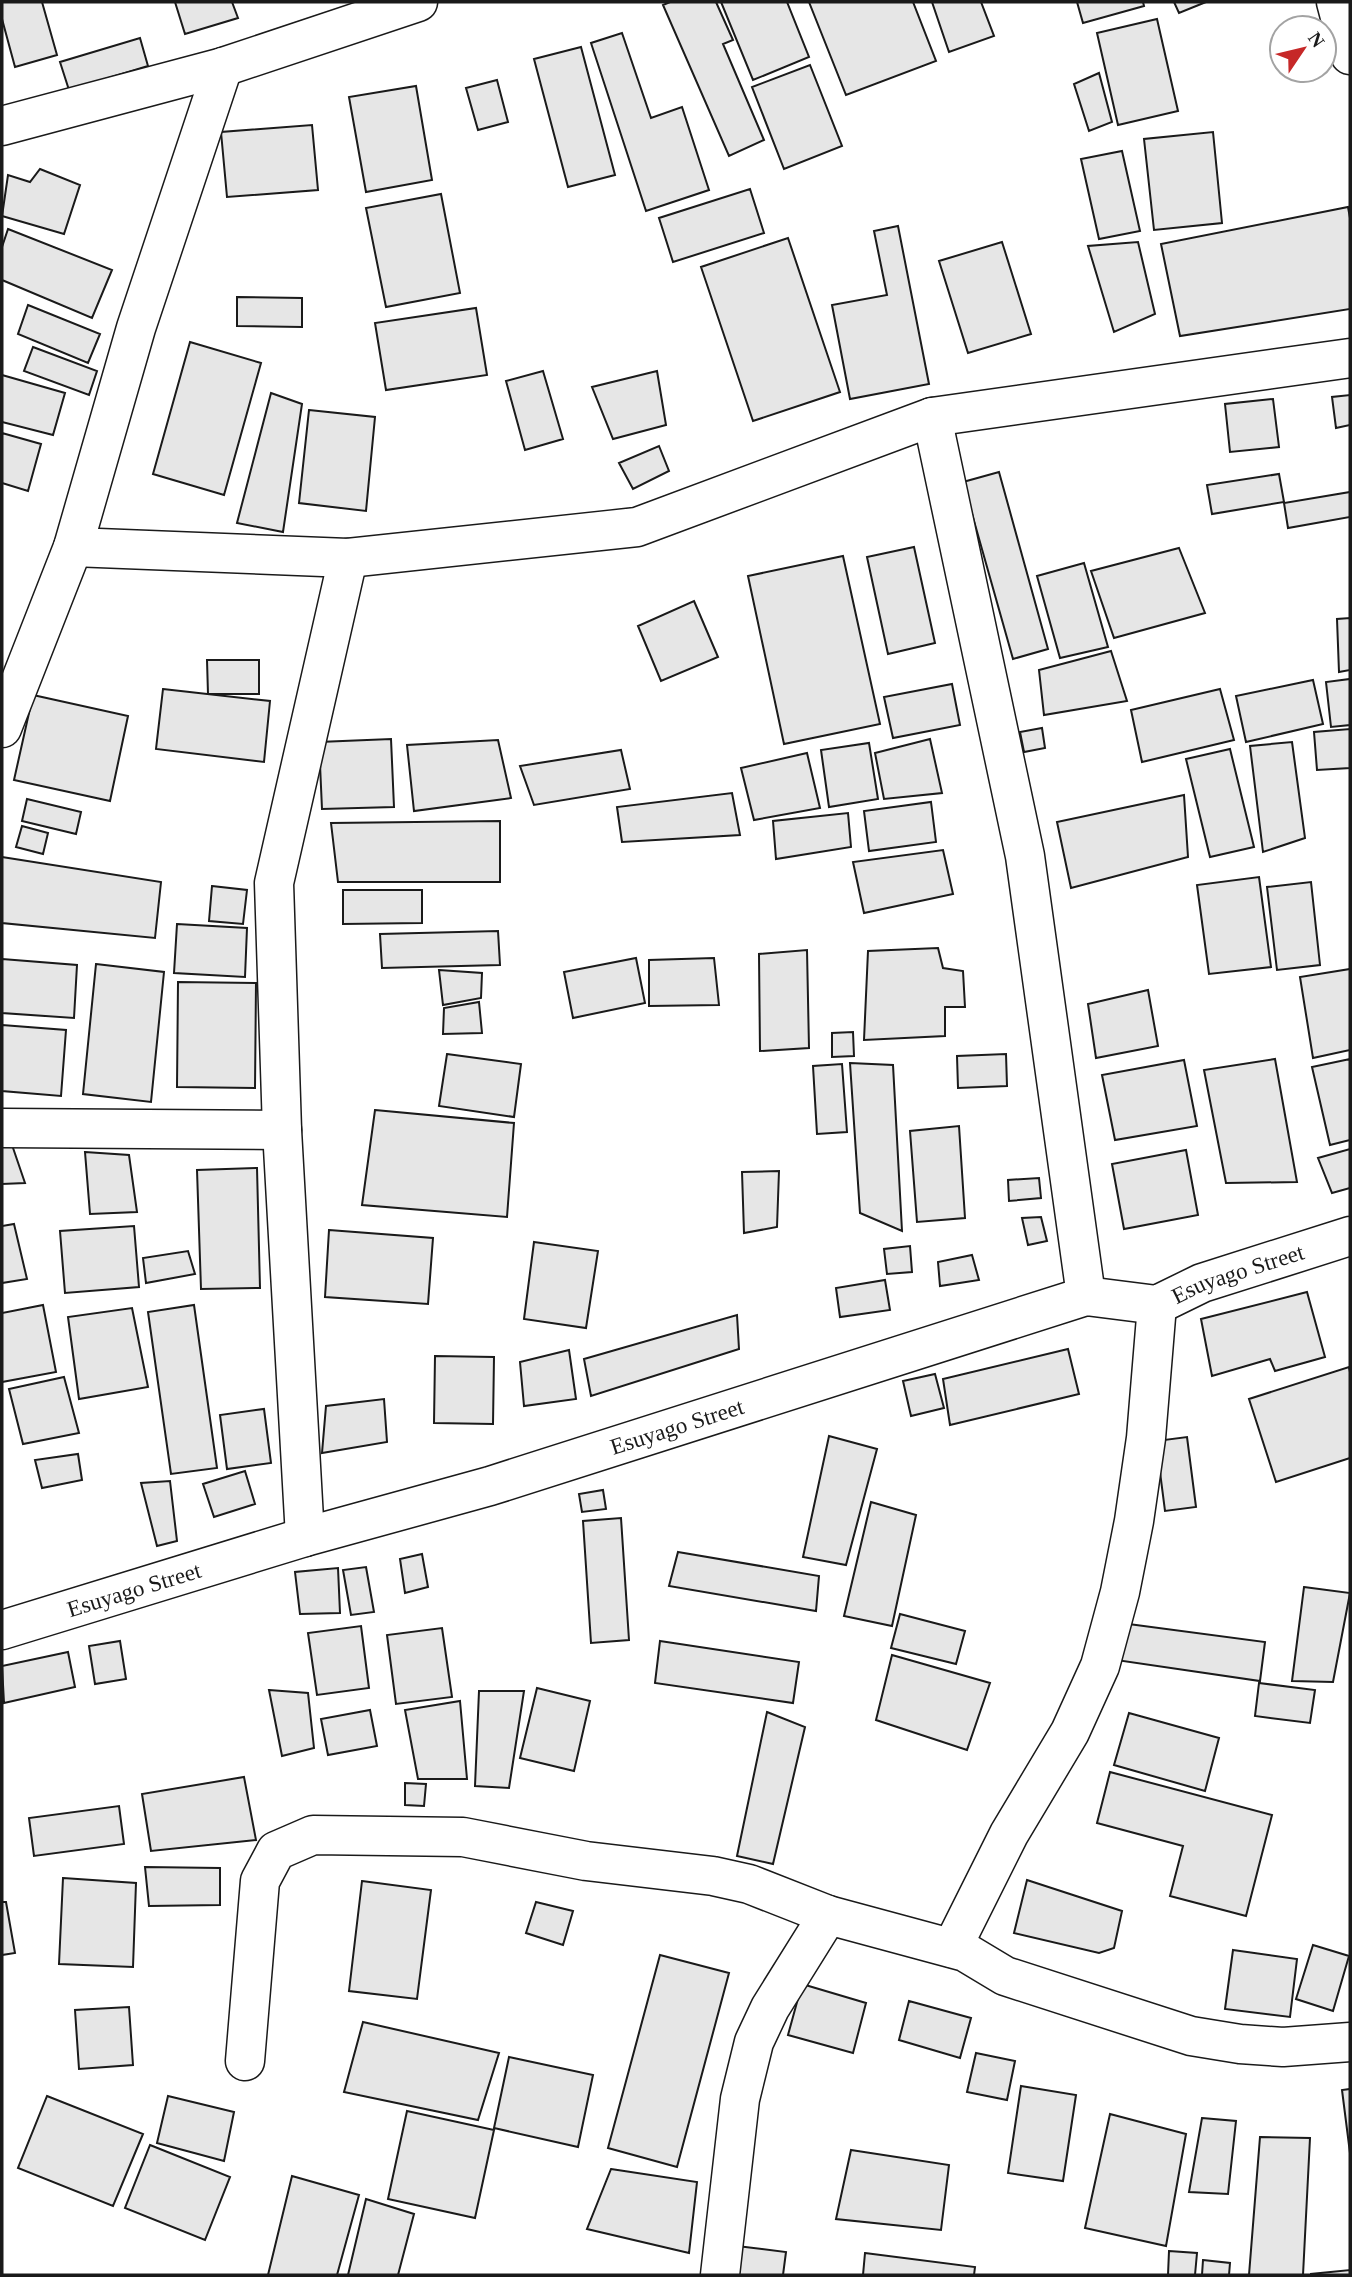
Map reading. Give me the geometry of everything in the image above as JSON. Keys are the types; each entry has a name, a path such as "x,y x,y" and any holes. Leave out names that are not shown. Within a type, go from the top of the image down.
{"street":[{"path":"2,126 223,67 365,10 418,2"},
{"path":"1336,2 1350,55"},
{"path":"2,728 73,547 136,328 223,67"},
{"path":"73,547 348,558 637,527 932,417 1350,358"},
{"path":"932,417 1025,856 1086,1296"},
{"path":"305,1537 282,1130 274,883 348,558"},
{"path":"2,1128 282,1130"},
{"name":"Esuyago Street","path":"2,1630 305,1537 490,1486 1086,1296 1157,1305 1202,1283 1350,1236"},
{"path":"952,1948 1009,1834 1070,1732 1100,1667 1120,1591 1134,1521 1146,1438 1157,1305"},
{"path":"245,2061 260,1881 276,1851 313,1835 463,1837 586,1861 713,1876 749,1884 828,1915 965,1952 1005,1976 1191,2036 1240,2045 1283,2047 1350,2042"},
{"path":"720,2275 740,2099 754,2042 770,2008 828,1915"}],"building":[{"path":"2,2 42,2 57,55 15,67 2,19"},
{"path":"175,2 232,2 238,18 185,34"},
{"path":"670,2 716,2 733,40 723,44 764,140 729,156 663,5"},
{"path":"721,2 787,2 809,57 753,80"},
{"path":"809,2 913,2 936,61 846,95"},
{"path":"932,2 981,2 994,36 949,52"},
{"path":"1077,2 1143,2 1144,6 1083,23"},
{"path":"1174,2 1206,2 1179,13"},
{"path":"1157,19 1178,111 1118,125 1097,33"},
{"path":"622,33 651,118 682,107 709,190 646,211 591,43"},
{"path":"140,38 148,66 69,90 60,62"},
{"path":"581,47 615,175 568,187 534,59"},
{"path":"810,65 842,146 784,169 752,87"},
{"path":"1099,73 1112,122 1089,131 1074,84"},
{"path":"497,80 508,122 478,130 466,88"},
{"path":"416,86 432,180 366,192 349,97"},
{"path":"312,125 318,190 227,197 221,132"},
{"path":"1213,132 1222,223 1154,230 1144,139"},
{"path":"1122,151 1140,231 1099,239 1081,159"},
{"path":"40,169 80,185 64,234 2,216 8,175 30,182"},
{"path":"750,189 764,233 673,262 659,218"},
{"path":"441,194 460,293 386,307 366,208"},
{"path":"1348,207 1350,309 1180,336 1161,244"},
{"path":"898,226 929,384 850,399 832,305 887,295 874,231"},
{"path":"8,229 112,270 92,318 2,280 2,247"},
{"path":"788,238 840,392 753,421 701,267"},
{"path":"1002,242 1031,334 968,353 939,261"},
{"path":"1138,242 1155,314 1114,332 1088,246"},
{"path":"237,297 302,298 302,327 237,326"},
{"path":"28,305 100,334 88,363 18,334"},
{"path":"476,308 487,375 386,390 375,323"},
{"path":"190,342 261,363 224,495 153,474"},
{"path":"33,347 97,371 89,395 24,371"},
{"path":"543,371 563,439 525,450 506,381"},
{"path":"657,371 666,425 613,439 592,387"},
{"path":"2,375 65,393 53,435 2,422"},
{"path":"271,393 302,404 283,532 237,523"},
{"path":"1350,395 1350,425 1336,428 1332,397"},
{"path":"1273,399 1279,447 1230,452 1225,404"},
{"path":"309,410 375,417 366,511 299,503"},
{"path":"2,433 41,444 28,491 2,483"},
{"path":"659,446 669,471 633,489 619,463"},
{"path":"999,472 1048,649 1013,659 963,482"},
{"path":"1279,474 1284,502 1212,514 1207,485"},
{"path":"1350,492 1350,517 1288,528 1284,503"},
{"path":"914,547 935,643 888,654 867,557"},
{"path":"1179,548 1205,613 1114,638 1091,571"},
{"path":"843,556 880,724 784,744 748,576"},
{"path":"1084,563 1108,647 1060,658 1037,576"},
{"path":"694,601 718,657 661,681 638,626"},
{"path":"1350,618 1350,670 1339,672 1337,619"},
{"path":"1111,651 1127,701 1044,715 1039,670"},
{"path":"207,660 259,660 259,694 208,694"},
{"path":"1350,679 1350,725 1331,727 1326,682"},
{"path":"1313,680 1323,724 1246,742 1236,696"},
{"path":"952,684 960,725 893,738 884,697"},
{"path":"163,689 270,701 264,762 156,749"},
{"path":"1220,689 1234,740 1142,762 1131,710"},
{"path":"33,695 128,716 110,801 14,780"},
{"path":"1042,728 1045,748 1024,752 1020,732"},
{"path":"1350,729 1350,768 1317,770 1314,732"},
{"path":"391,739 394,807 322,809 319,742"},
{"path":"930,739 942,793 884,799 875,753"},
{"path":"498,740 511,798 414,811 407,745"},
{"path":"1292,742 1305,838 1263,852 1250,746"},
{"path":"869,743 878,799 829,807 821,750"},
{"path":"1230,749 1254,847 1210,857 1186,759"},
{"path":"621,750 630,789 534,805 520,766"},
{"path":"807,753 820,808 754,820 741,768"},
{"path":"732,793 740,835 622,842 617,807"},
{"path":"1184,795 1188,857 1071,888 1057,822"},
{"path":"27,799 81,812 76,834 22,821"},
{"path":"931,802 936,842 869,851 864,811"},
{"path":"848,813 851,847 776,859 773,821"},
{"path":"500,821 500,882 338,882 331,823"},
{"path":"22,826 48,833 43,854 16,847"},
{"path":"943,850 953,894 864,913 853,862"},
{"path":"2,857 161,882 155,938 2,923"},
{"path":"1259,877 1271,967 1209,974 1197,885"},
{"path":"1311,882 1320,965 1277,970 1267,887"},
{"path":"212,886 247,890 243,924 209,921"},
{"path":"343,890 422,890 422,923 343,924"},
{"path":"177,924 247,928 245,977 174,973"},
{"path":"498,931 500,965 382,968 380,934"},
{"path":"938,948 943,968 963,971 965,1007 945,1007 945,1036 864,1040 868,951"},
{"path":"807,950 809,1048 760,1051 759,954"},
{"path":"636,958 645,1003 573,1018 564,972"},
{"path":"714,958 719,1005 649,1006 649,960"},
{"path":"2,959 77,965 74,1018 2,1013"},
{"path":"96,964 164,972 151,1102 83,1094"},
{"path":"1350,969 1350,1050 1313,1058 1300,977"},
{"path":"439,970 482,973 481,998 443,1005"},
{"path":"178,982 256,983 255,1088 177,1087"},
{"path":"1148,990 1158,1046 1096,1058 1088,1004"},
{"path":"479,1002 482,1033 443,1034 444,1008"},
{"path":"2,1025 66,1030 61,1096 2,1091"},
{"path":"853,1032 854,1056 832,1057 832,1033"},
{"path":"447,1054 521,1064 514,1117 439,1106"},
{"path":"1006,1054 1007,1086 958,1088 957,1056"},
{"path":"1275,1059 1297,1182 1226,1183 1204,1070"},
{"path":"1350,1059 1350,1140 1330,1145 1312,1067"},
{"path":"1184,1060 1197,1126 1115,1140 1102,1075"},
{"path":"850,1063 893,1065 902,1231 860,1213"},
{"path":"842,1064 847,1132 817,1134 813,1066"},
{"path":"375,1110 514,1123 507,1217 362,1205"},
{"path":"959,1126 965,1218 917,1222 910,1131"},
{"path":"11,1142 25,1183 2,1184 2,1144"},
{"path":"1350,1149 1350,1188 1332,1193 1318,1158"},
{"path":"1186,1150 1198,1215 1124,1229 1112,1164"},
{"path":"85,1152 129,1155 137,1212 90,1214"},
{"path":"257,1168 260,1288 201,1289 197,1170"},
{"path":"779,1171 777,1227 744,1233 742,1172"},
{"path":"1039,1178 1041,1198 1009,1201 1008,1180"},
{"path":"1041,1217 1047,1241 1028,1245 1022,1218"},
{"path":"14,1224 27,1279 2,1283 2,1226"},
{"path":"134,1226 139,1287 65,1293 60,1231"},
{"path":"329,1230 433,1238 428,1304 325,1297"},
{"path":"534,1242 598,1251 586,1328 524,1319"},
{"path":"910,1246 912,1272 887,1274 884,1249"},
{"path":"188,1251 195,1274 146,1283 143,1258"},
{"path":"972,1255 979,1280 940,1286 938,1262"},
{"path":"885,1280 890,1310 840,1317 836,1288"},
{"path":"1307,1292 1325,1357 1275,1371 1270,1359 1212,1376 1201,1319"},
{"path":"43,1305 56,1372 2,1382 2,1313"},
{"path":"194,1305 217,1468 171,1474 148,1312"},
{"path":"132,1308 148,1387 79,1399 68,1317"},
{"path":"737,1315 739,1349 591,1396 584,1359"},
{"path":"1068,1349 1079,1394 950,1425 943,1379"},
{"path":"569,1350 576,1399 524,1406 520,1362"},
{"path":"435,1356 494,1357 493,1424 434,1423"},
{"path":"1349,1367 1350,1458 1276,1482 1249,1399"},
{"path":"935,1374 944,1408 911,1416 903,1381"},
{"path":"64,1377 79,1433 23,1444 9,1389"},
{"path":"384,1399 387,1442 322,1453 326,1406"},
{"path":"264,1409 271,1463 227,1469 220,1415"},
{"path":"829,1436 877,1449 846,1565 803,1557"},
{"path":"1187,1437 1196,1507 1165,1511 1156,1441"},
{"path":"78,1454 82,1480 42,1488 35,1460"},
{"path":"245,1471 255,1504 214,1517 203,1484"},
{"path":"170,1481 177,1541 157,1546 141,1483"},
{"path":"603,1490 606,1509 582,1512 579,1494"},
{"path":"871,1502 916,1515 892,1626 844,1616"},
{"path":"621,1518 629,1640 591,1643 583,1521"},
{"path":"678,1552 819,1576 816,1611 669,1586"},
{"path":"422,1554 428,1587 405,1593 400,1559"},
{"path":"366,1567 374,1612 351,1615 343,1570"},
{"path":"338,1568 340,1613 300,1614 295,1572"},
{"path":"1304,1587 1350,1593 1333,1682 1292,1681"},
{"path":"900,1614 965,1631 956,1664 891,1648"},
{"path":"1121,1623 1265,1642 1260,1681 1116,1660"},
{"path":"361,1626 369,1688 317,1695 308,1633"},
{"path":"442,1628 452,1697 396,1704 387,1635"},
{"path":"120,1641 126,1679 95,1684 89,1646"},
{"path":"660,1641 799,1662 793,1703 655,1683"},
{"path":"68,1652 75,1687 4,1703 2,1666"},
{"path":"892,1655 990,1683 967,1750 876,1720"},
{"path":"1259,1683 1315,1690 1310,1723 1255,1716"},
{"path":"537,1688 590,1701 574,1771 520,1758"},
{"path":"269,1690 308,1693 314,1748 282,1756"},
{"path":"479,1691 524,1691 509,1788 475,1786"},
{"path":"460,1701 467,1779 418,1779 405,1710"},
{"path":"370,1710 377,1746 328,1755 321,1719"},
{"path":"767,1712 805,1727 773,1864 737,1856"},
{"path":"1129,1713 1219,1738 1205,1791 1114,1765"},
{"path":"1110,1772 1272,1815 1246,1916 1170,1896 1183,1846 1097,1823"},
{"path":"244,1777 256,1840 151,1851 142,1794"},
{"path":"405,1783 426,1784 424,1806 405,1805"},
{"path":"119,1806 124,1844 34,1856 29,1818"},
{"path":"145,1867 220,1868 220,1905 149,1906"},
{"path":"63,1878 136,1883 133,1967 59,1964"},
{"path":"1027,1880 1122,1911 1114,1948 1099,1953 1014,1933"},
{"path":"362,1881 431,1890 417,1999 349,1991"},
{"path":"2,1902 6,1902 15,1953 2,1955"},
{"path":"536,1902 573,1911 563,1945 526,1933"},
{"path":"1313,1945 1349,1956 1333,2011 1296,1999"},
{"path":"1233,1950 1297,1959 1290,2017 1225,2009"},
{"path":"660,1955 729,1973 677,2167 608,2148"},
{"path":"802,1984 866,2003 853,2053 788,2035"},
{"path":"909,2001 971,2018 960,2058 899,2040"},
{"path":"129,2007 133,2065 79,2069 75,2010"},
{"path":"363,2022 499,2053 478,2120 344,2092"},
{"path":"976,2053 1015,2061 1007,2100 967,2092"},
{"path":"509,2057 593,2075 578,2147 494,2128"},
{"path":"1021,2086 1076,2095 1063,2181 1008,2173"},
{"path":"1350,2089 1350,2153 1342,2090"},
{"path":"47,2096 143,2134 113,2206 18,2168"},
{"path":"168,2096 234,2112 224,2161 157,2143"},
{"path":"407,2111 494,2130 475,2218 388,2199"},
{"path":"1110,2114 1186,2134 1166,2246 1085,2228"},
{"path":"1202,2118 1236,2121 1228,2194 1189,2192"},
{"path":"1260,2137 1310,2138 1303,2275 1249,2275"},
{"path":"150,2145 230,2177 205,2240 125,2208"},
{"path":"851,2150 949,2165 941,2230 836,2219"},
{"path":"611,2169 697,2182 689,2253 587,2229"},
{"path":"292,2176 359,2195 337,2275 268,2275"},
{"path":"366,2199 414,2214 398,2275 348,2275"},
{"path":"737,2246 786,2252 783,2275 733,2275"},
{"path":"1169,2251 1197,2253 1195,2275 1168,2275"},
{"path":"865,2253 975,2267 974,2275 863,2275"},
{"path":"1203,2260 1230,2263 1229,2275 1202,2275"},
{"path":"1350,2270 1350,2275 1311,2275 1311,2274"}]}
